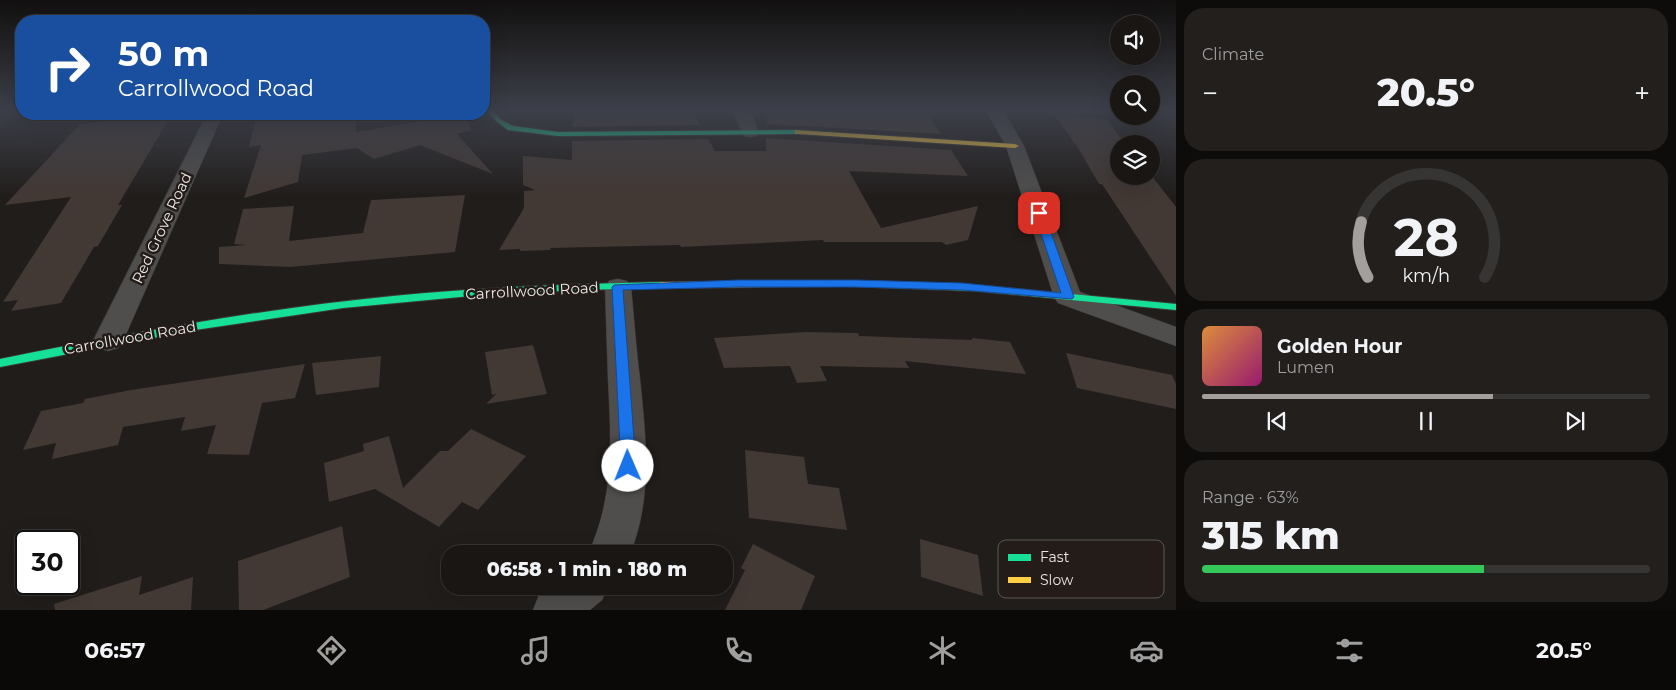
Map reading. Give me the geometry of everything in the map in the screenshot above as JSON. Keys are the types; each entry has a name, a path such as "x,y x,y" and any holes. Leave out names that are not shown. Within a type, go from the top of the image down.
{"street":[{"name":"Red Grove Road","path":"108,341 203,138"},
{"path":"920,138 1015,146"},
{"path":"1011,138 1015,146 1068,297"},
{"name":"Carrollwood Road","path":"0,362 108,341 261,316 396,299 618,287 704,284 856,284 962,287 1068,297 1112,298 1176,307"},
{"path":"612,545 624,514 628,483 628,450 618,287"},
{"name":"Carrollwood Road","path":"1068,297 1176,337"},
{"path":"555,610 574,595"}],"building":[{"path":"67,138 157,138 118,205 122,205 98,246 94,247 61,303 11,311 18,300 3,302 71,197 5,205"},
{"path":"251,138 461,138 493,174 420,145 374,159 357,148 302,155 298,182 244,198 261,145 249,147"},
{"path":"766,138 951,150 968,176 849,171 881,228 978,206 968,240 946,245 942,242 824,242 823,240 681,247 680,245 550,248 551,250 520,251 520,249 499,250 524,208 524,191 535,190 523,185 523,156 572,160 572,141 708,139 715,151 766,151"},
{"path":"1071,138 1110,138 1110,185 1159,185 1176,207 1176,296 1102,184 1099,184"},
{"path":"465,195 455,252 290,267 219,264 219,247 246,245 234,244 243,209 294,206 289,241 363,233 371,200"},
{"path":"806,332 858,333 859,336 972,340 972,338 1010,342 1026,374 905,361 909,368 820,366 827,381 797,383 790,366 724,368 714,338"},
{"path":"533,345 547,394 486,404 496,394 492,395 485,352"},
{"path":"1066,353 1172,375 1176,384 1176,409 1077,388"},
{"path":"381,356 379,387 316,395 312,363"},
{"path":"305,364 295,398 262,403 249,455 207,454 216,425 181,431 185,417 123,427 118,445 52,459 56,443 23,450 41,411 83,403 85,399 131,390"},
{"path":"471,429 526,456 478,510 462,502 439,527 375,489 329,502 324,463 364,451 363,444 389,436 403,488 440,451 448,451"},
{"path":"745,450 804,457 808,484 839,488 847,530 749,518"},
{"path":"342,526 350,577 263,610 239,610 238,561"},
{"path":"920,539 978,555 983,596 921,577"},
{"path":"753,544 815,576 801,610 725,610 745,570 741,568"},
{"path":"142,576 139,595 193,577 191,610 55,610 54,604"}],"traffic: fast":[{"path":"847,284 976,288 1176,307"},
{"path":"0,363 195,326 293,311 392,299 492,291 661,285"}],"traffic: slow":[{"path":"898,138 1015,146"},
{"path":"661,285 847,284"}],"route":[{"path":"628,466 618,287 788,283 856,284 962,287 1068,297 1039,213"}]}
